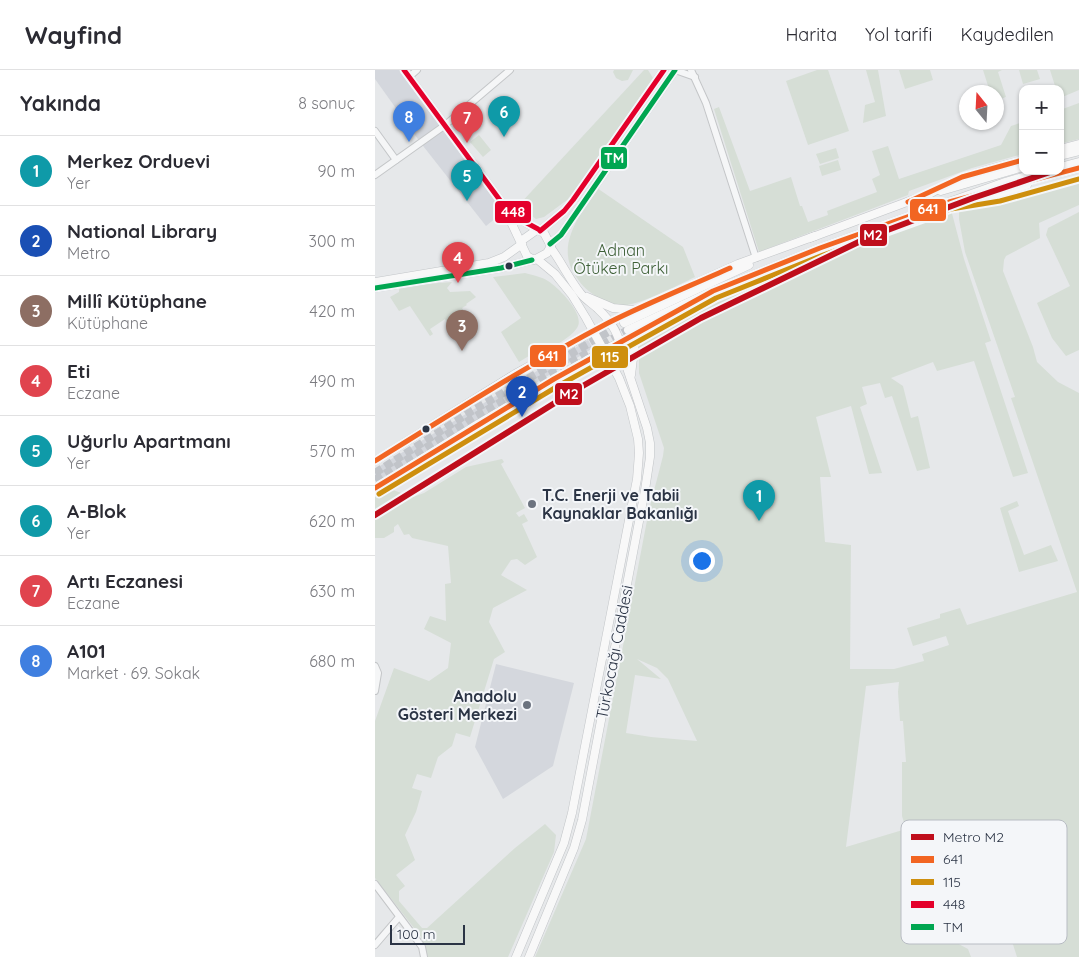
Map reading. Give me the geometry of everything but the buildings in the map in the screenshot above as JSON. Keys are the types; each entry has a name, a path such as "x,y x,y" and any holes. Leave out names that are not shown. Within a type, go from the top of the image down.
{"main road":[{"path":"375,288 501,268 534,259 562,233 675,70"},
{"path":"375,282 489,263 504,257 521,242 564,211 662,71"},
{"path":"406,73 502,203"},
{"path":"1064,148 1079,144"},
{"path":"1064,155 1079,151"},
{"path":"1064,158 1079,155"},
{"path":"931,193 947,183 965,176 1019,161"},
{"path":"1064,166 1079,162"},
{"path":"377,459 515,374 610,322 705,278 931,193 1019,168"},
{"path":"949,202 1079,169"},
{"path":"629,329 713,291 820,248 1029,175"},
{"name":"Türkocağı Caddesi","path":"502,203 525,222 539,230 558,258 566,274 583,296 610,322 621,342 622,353 647,428 650,457 582,820 574,848 529,957"},
{"name":"Türkocağı Caddesi","path":"502,203 527,256 555,274 587,318 613,367 630,406 637,432 639,453 637,479 572,813 564,843 516,957"},
{"path":"375,488 478,424 621,342 629,329 711,282 815,236"},
{"path":"583,296 613,308 635,310"},
{"path":"629,329 631,379"},
{"path":"583,363 599,362 613,367"},
{"path":"606,640 617,639"},
{"path":"564,843 574,848"}],"street":[{"path":"406,73 417,70"},
{"path":"375,175 444,126 511,70"},
{"path":"675,70 693,73 712,121 757,258"},
{"path":"375,131 396,160"},
{"path":"375,666 378,674 375,691"},
{"path":"375,884 422,947 424,957"},
{"path":"375,945 399,917"}],"shaded area":[{"path":"375,70 404,70 503,212 486,226 420,142 375,79"},
{"path":"588,340 593,348 377,481 375,478 375,469"},
{"path":"496,664 574,683 553,766 503,799 475,747"}],"green space":[{"path":"614,70 633,70 628,80 622,81 616,78"},
{"path":"644,70 648,70 653,78 604,152 567,200 544,217 536,219 518,206"},
{"path":"817,70 828,70 849,131 808,145 786,81"},
{"path":"866,70 878,70 886,116 863,123 865,105 875,102"},
{"path":"899,70 930,70 933,80 905,89"},
{"path":"983,70 1002,70 998,72 1002,85 988,85"},
{"path":"1019,70 1037,70 1040,79 1023,84"},
{"path":"1050,70 1079,70 1079,90 1064,96 1064,85 1055,85"},
{"path":"1079,103 1079,139 1064,143 1064,130 1064,109"},
{"path":"719,107 750,191 791,177 800,206 802,206 808,222 828,215 827,211 877,192 872,179 880,175 872,151 888,146 899,179 1001,145 1011,126 1019,123 1019,155 972,168 909,191 908,195 759,252 714,109"},
{"path":"479,135 491,150 483,157 470,142"},
{"path":"836,148 839,158 820,164 816,154"},
{"path":"838,160 841,170 822,176 819,166"},
{"path":"1079,178 1079,205 1039,223 1040,238 1006,256 1003,271 1033,347 1037,362 1058,382 1079,393 1079,957 1017,957 1013,944 1067,944 1067,820 903,820 902,762 906,762 903,721 900,721 899,682 866,686 846,847 901,830 901,944 959,944 968,949 971,957 535,957 586,839 649,510 663,456 664,448 639,373 639,337 735,285 949,202 964,259 991,341 985,343 1028,473 1013,477 974,361 937,371 933,362 891,378 903,386 911,418 918,416 930,468 917,471 892,396 885,398 880,383 862,387 867,404 860,407 882,473 869,474 851,406 816,417 831,477 820,477 825,542 851,545 850,669 894,669 924,661 922,654 949,645 946,636 913,646 907,628 940,618 940,614 960,608 967,625 1077,592 1011,398 1015,397 965,252 959,208","holes":["637,659 657,668 668,679 697,741 626,733 635,675 661,679"]},
{"name":"Adnan Ötüken Parkı","path":"597,188 683,247 695,277 656,295 624,306 609,304 585,288 575,275 570,264 569,241 578,219"},
{"path":"1079,212 1079,350 1066,356 1052,338 1037,303 1070,286 1046,235 1048,228"},
{"path":"525,273 537,276 553,284 575,309 579,323 574,332 562,342 545,352 537,351 519,362 501,332 521,318 493,277"},
{"path":"452,282 447,288 450,292 470,291 476,297 462,308 468,318 463,321 461,318 455,321 458,327 452,330 445,319 430,329 433,334 430,336 410,306 399,311 390,297 399,292 399,286"},
{"path":"502,459 504,462 501,464 525,508 516,513 519,517 524,514 528,521 522,524 537,557 525,565 517,559 511,560 501,575 527,590 493,608 489,622 505,652 494,659 470,737 456,733 452,746 438,757 431,778 417,774 412,788 422,791 416,812 405,835 415,860 396,875 405,886 399,891 399,901 422,928 427,928 515,848 545,824 556,835 554,852 508,957 428,957 421,937 375,878 375,721 394,668 429,681 448,668 451,643 424,629 430,616 446,621 445,584 451,583 448,546 412,538 409,534 404,535 398,524 394,527 394,532 384,538 375,538 375,496 387,488 413,497 424,493 466,467"},
{"path":"1017,501 1019,506 1008,511 1024,555 1051,545 1058,561 1019,572 1000,508"}],"tunnel":[{"path":"375,473 472,411 624,323"},
{"path":"375,480 476,416 628,330"}],"metro line":[{"name":"M2","path":"375,515 574,391 701,318 869,237 1041,175"}],"transit line":[{"name":"448","path":"404,70 502,203 525,222 538,229"},
{"name":"448","path":"540,231 564,211 573,200 664,70"},
{"name":"TM","path":"550,244 561,235 675,70"},
{"name":"641","path":"908,202 962,177 1019,161"},
{"name":"641","path":"375,488 554,379 713,291 820,248 949,202 1079,168"},
{"name":"115","path":"379,494 558,386 716,298 823,255 951,209 1000,201 1079,179"},
{"name":"TM","path":"375,288 501,268 532,260"},
{"name":"641","path":"375,461 490,390 578,339 638,308 730,268"}],"place":[{"name":"A-Blok","path":"504,137"},
{"name":"A101","path":"409,142"},
{"name":"Artı Eczanesi","path":"467,143"},
{"name":"Uğurlu Apartmanı","path":"467,201"},
{"name":"Eti","path":"458,283"},
{"name":"Millî Kütüphane","path":"462,351"},
{"name":"National Library","path":"522,417"},
{"name":"T.C. Enerji ve Tabii Kaynaklar Bakanlığı","path":"532,504"},
{"name":"Merkez Orduevi","path":"759,521"},
{"name":"Anadolu Gösteri Merkezi","path":"527,705"}]}
